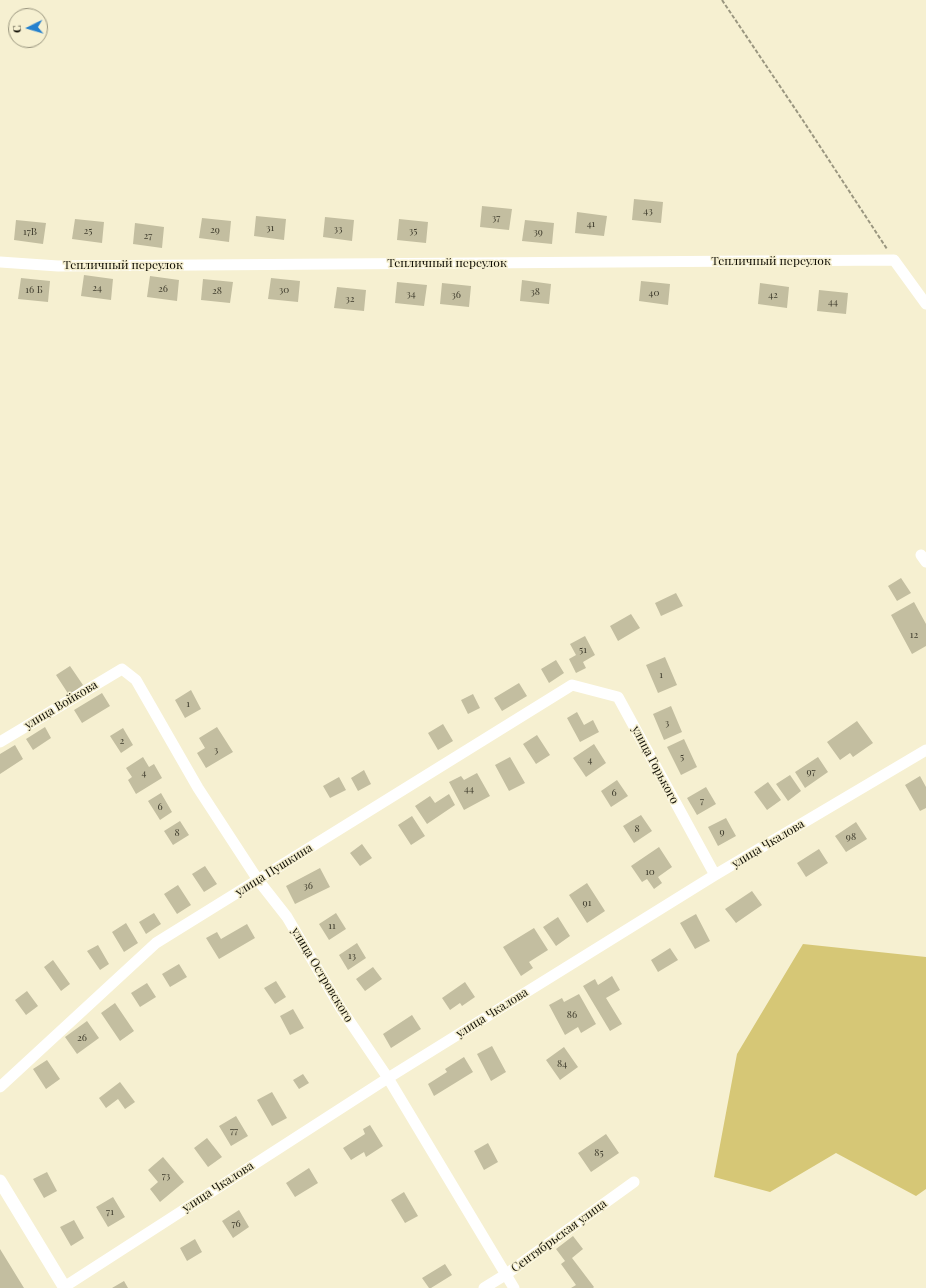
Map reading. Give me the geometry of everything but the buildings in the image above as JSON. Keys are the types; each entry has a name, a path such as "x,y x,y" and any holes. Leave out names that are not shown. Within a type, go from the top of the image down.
{"street":[{"name":"Тепличный переулок","path":"0,262 66,266 894,260"},
{"path":"894,260 926,304"},
{"name":"улица Войкова","path":"0,742 122,669"},
{"name":"улица Островского","path":"122,669 136,680 198,788 258,880 287,917 340,1007 388,1078 514,1288"},
{"name":"улица Пушкина","path":"0,1087 156,943 572,685"},
{"name":"улица Горького","path":"572,685 618,697 715,875"},
{"name":"улица Чкалова","path":"64,1288 388,1078 715,875 926,750"},
{"path":"0,1181 64,1288"},
{"name":"Сентябрьская улица","path":"484,1288 505,1275 634,1182"}],"path":[{"path":"722,0 894,260"}],"shaded area":[{"path":"803,944 926,957 926,1189 916,1196 836,1153 770,1192 714,1177 737,1054"}]}
